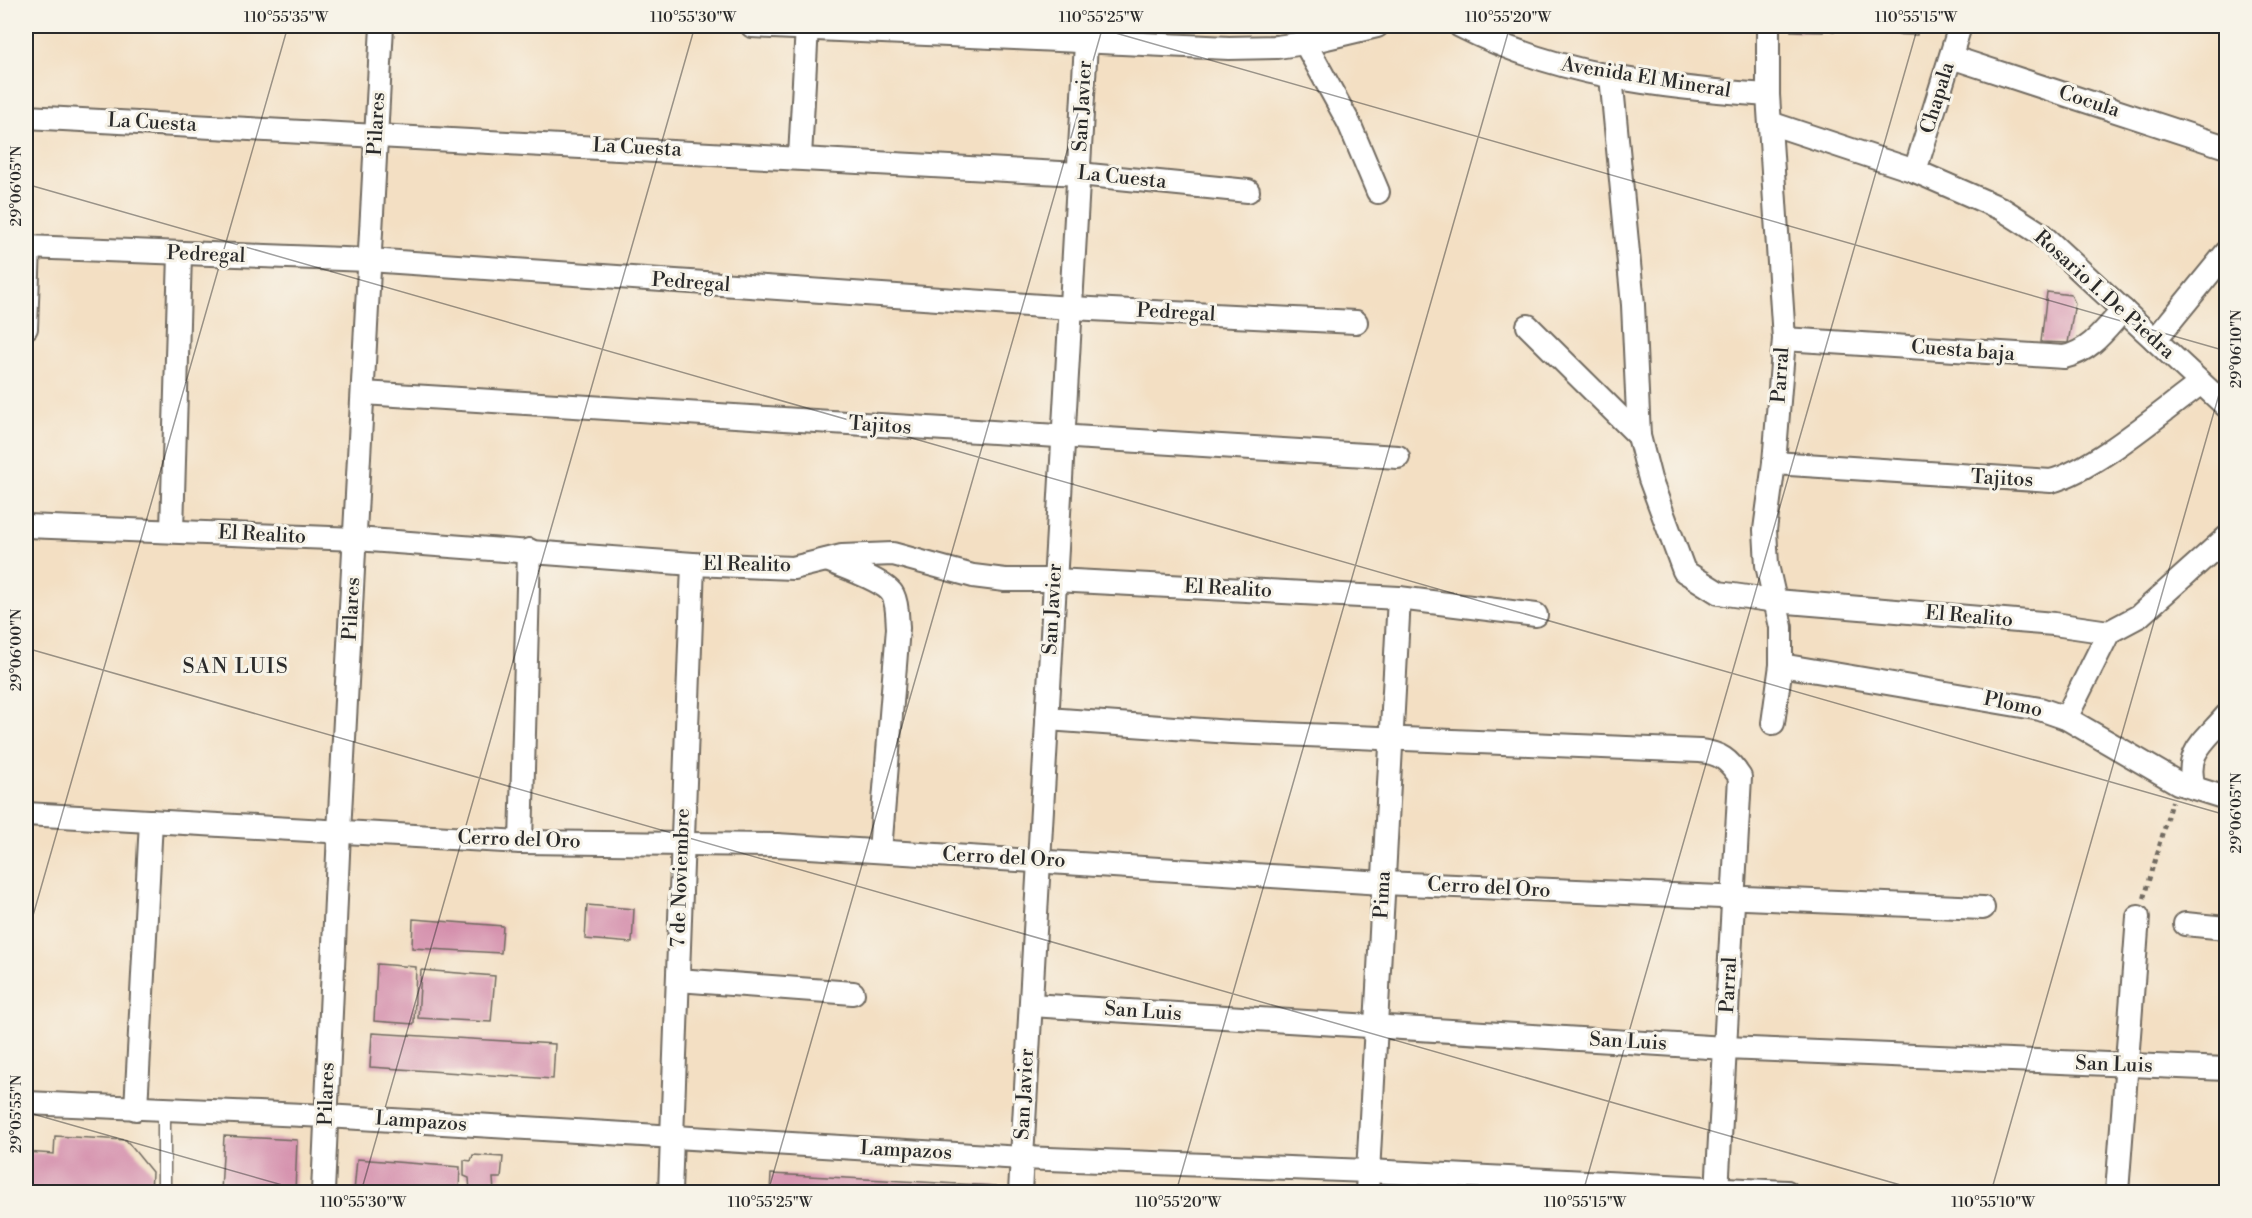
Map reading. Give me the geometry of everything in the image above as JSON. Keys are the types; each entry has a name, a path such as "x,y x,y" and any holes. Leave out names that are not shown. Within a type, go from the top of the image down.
{"street":[{"name":"Pilares","path":"323,1192 339,832 382,26"},
{"path":"752,26 1087,34 1229,48 1276,47 1305,43 1363,27"},
{"name":"Avenida El Mineral","path":"1460,26 1500,46 1552,63 1611,76 1702,89 1768,95"},
{"name":"Parral","path":"1768,26 1768,95 1784,339 1774,463 1765,530 1767,565 1781,627 1781,665 1773,723"},
{"name":"Chapala","path":"1916,171 1960,26"},
{"path":"800,157 807,27"},
{"name":"San Javier","path":"1020,1192 1087,34"},
{"path":"1305,43 1349,123 1378,192"},
{"name":"Cocula","path":"1951,57 2226,147"},
{"path":"1611,76 1634,304 1639,436"},
{"name":"La Cuesta","path":"26,117 800,157 1079,174 1248,191"},
{"name":"Rosario I. De Piedra","path":"1770,123 1916,171 2002,209 2042,234 2226,406"},
{"path":"26,328 27,247"},
{"name":"Pedregal","path":"27,247 369,260 1071,308 1356,322"},
{"path":"2155,340 2226,253"},
{"path":"172,530 180,254"},
{"name":"Cuesta baja","path":"1784,339 2064,357 2080,353 2091,346 2123,310"},
{"path":"1528,326 1639,436"},
{"name":"Tajitos","path":"1774,463 2051,481 2066,477 2088,464 2201,383"},
{"name":"Tajitos","path":"363,393 1398,457"},
{"name":"El Realito","path":"1639,436 1650,479 1684,572 1719,592 1776,601 2054,624 2109,632"},
{"name":"El Realito","path":"26,526 356,539 529,550 693,564 793,567 864,553 893,554 973,576 1005,580 1055,580 1399,598 1536,615"},
{"path":"2066,718 2109,632 2139,616 2226,538"},
{"path":"521,842 529,550"},
{"path":"827,560 881,585 892,593 896,606 898,628 880,850"},
{"name":"7 de Noviembre","path":"669,1192 693,564"},
{"name":"Pima","path":"1368,1182 1399,598"},
{"name":"Plomo","path":"1781,665 2040,709 2066,718 2186,786 2226,798"},
{"path":"2186,786 2191,759 2226,716"},
{"path":"1047,719 1231,732 1392,738"},
{"name":"Parral","path":"1392,738 1700,751 1716,753 1731,763 1740,777 1717,1190"},
{"name":"Cerro del Oro","path":"26,814 521,842 681,843 880,850 1383,883 1983,908"},
{"path":"135,1109 151,821"},
{"path":"2118,1192 2138,917"},
{"path":"2185,924 2226,928"},
{"path":"678,980 854,993"},
{"name":"San Luis","path":"1030,1005 1725,1048 2226,1069"},
{"name":"Lampazos","path":"26,1103 326,1116 1022,1158 1368,1182 1787,1192"}],"lane":[{"path":"164,1110 164,1192"}],"path":[{"path":"2138,917 2186,786"}],"building":[{"path":"1791,26 1823,26 1823,32 1791,31"},
{"path":"1832,26 1876,26 1876,32 1832,31"},
{"path":"1886,26 1918,26 1917,35 1885,34"},
{"path":"2047,292 2071,295 2075,303 2068,343 2041,342"},
{"path":"587,905 634,909 632,943 585,939"},
{"path":"413,919 503,926 501,953 412,948"},
{"path":"377,964 416,967 414,1024 374,1021"},
{"path":"421,970 495,976 491,1022 418,1018"},
{"path":"372,1033 555,1044 553,1079 370,1067"},
{"path":"55,1136 126,1140 152,1172 151,1192 26,1192 26,1152 54,1154"},
{"path":"224,1136 297,1140 295,1192 221,1192"},
{"path":"473,1155 503,1157 501,1178 493,1178 494,1192 470,1192 469,1178 464,1176 464,1160 471,1161"},
{"path":"357,1159 460,1167 459,1192 354,1192"},
{"path":"771,1174 996,1186 996,1192 770,1192"}],"district":[{"name":"SAN LUIS","path":"236,667"}]}
